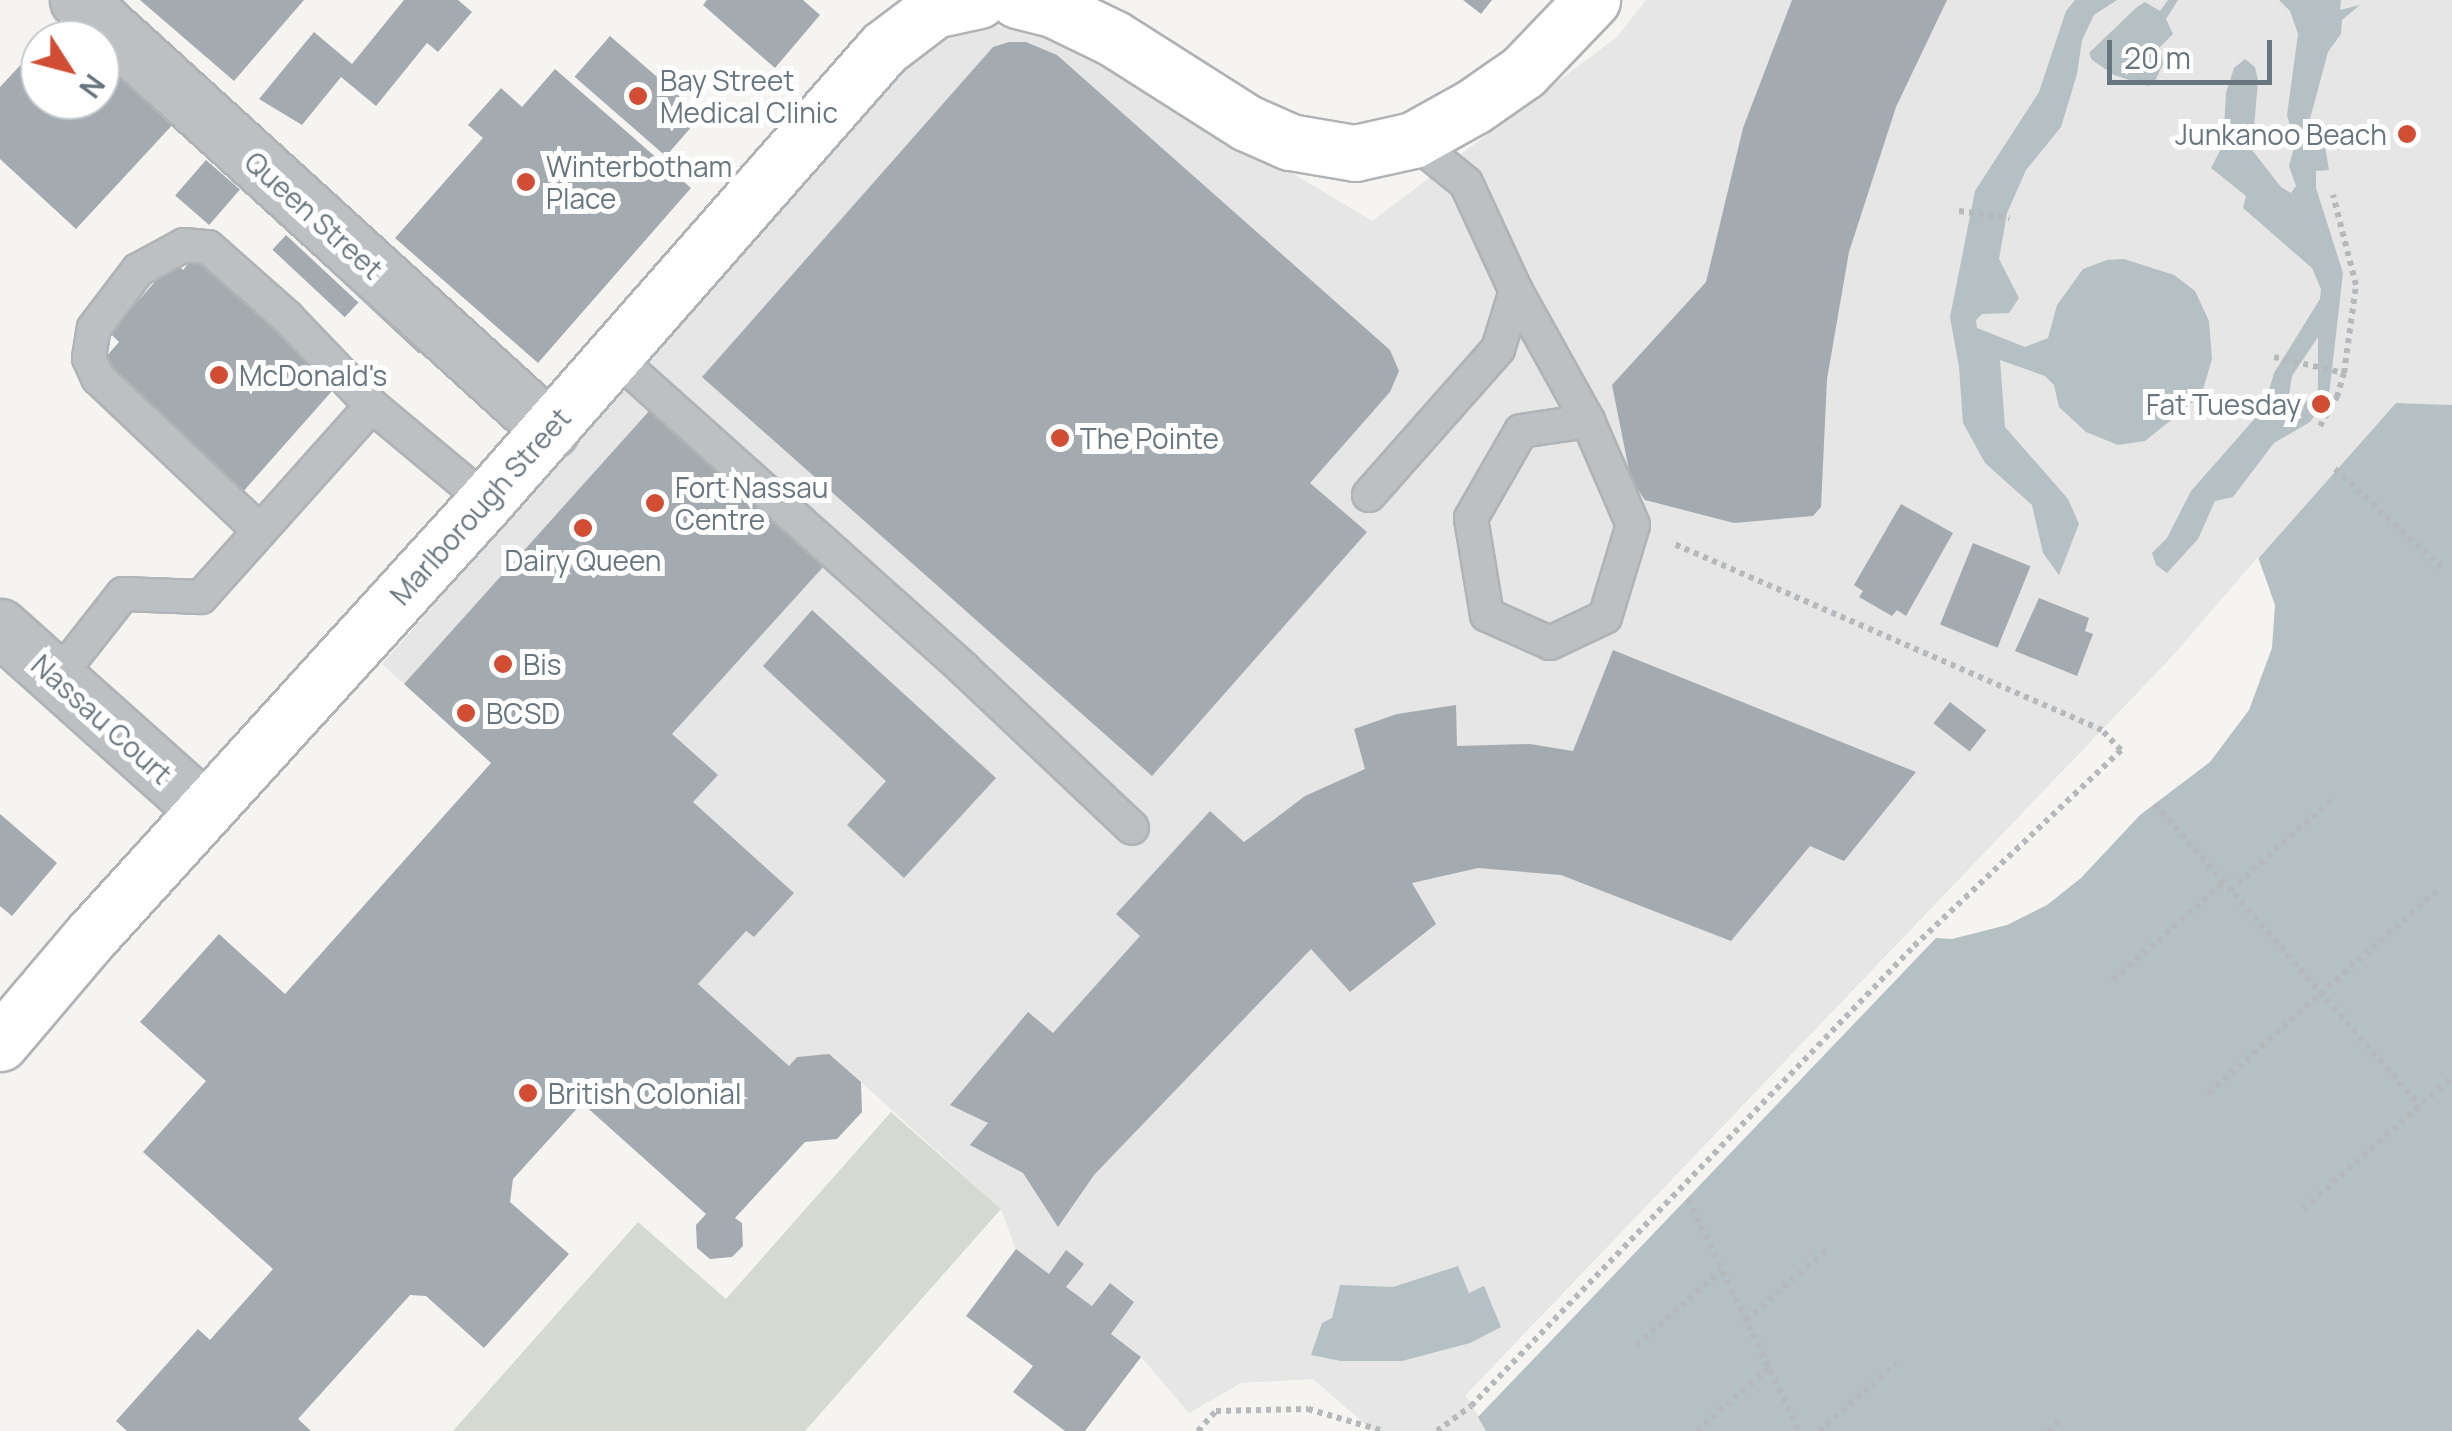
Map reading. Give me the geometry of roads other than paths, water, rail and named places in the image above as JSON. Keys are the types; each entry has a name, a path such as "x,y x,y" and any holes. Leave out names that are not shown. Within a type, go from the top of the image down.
{"highway":[{"name":"Marlborough Street","path":"0,1043 205,810 550,430 612,354 884,48 934,10 979,0"},
{"path":"1017,0 1053,9 1113,38 1208,101 1290,142 1355,153 1414,140 1474,106 1523,72 1592,0"}],"street":[{"name":"Queen Street","path":"78,0 550,430"},
{"name":"Nassau Court","path":"0,627 205,810"}],"lane":[{"path":"1414,140 1466,182 1516,291 1588,421 1632,525 1606,617 1550,643 1486,616 1471,518 1521,431 1588,421"},
{"path":"260,531 98,378 89,358 94,328 138,270 184,244 208,247 287,317 372,406 486,501"},
{"path":"1369,495 1498,349 1516,291"},
{"path":"612,354 964,669 1132,828"},
{"path":"57,678 123,594 201,597 372,406"}],"place":[{"name":"Bay Street Medical Clinic","path":"638,96"},
{"name":"Junkanoo Beach","path":"2407,134"},
{"name":"Winterbotham Place","path":"526,182"},
{"name":"McDonald's","path":"219,375"},
{"name":"Fat Tuesday","path":"2321,404"},
{"name":"The Pointe","path":"1060,438"},
{"name":"Fort Nassau Centre","path":"655,503"},
{"name":"Dairy Queen","path":"583,528"},
{"name":"Bis","path":"503,664"},
{"name":"BCSD","path":"466,713"},
{"name":"British Colonial","path":"528,1093"}]}
